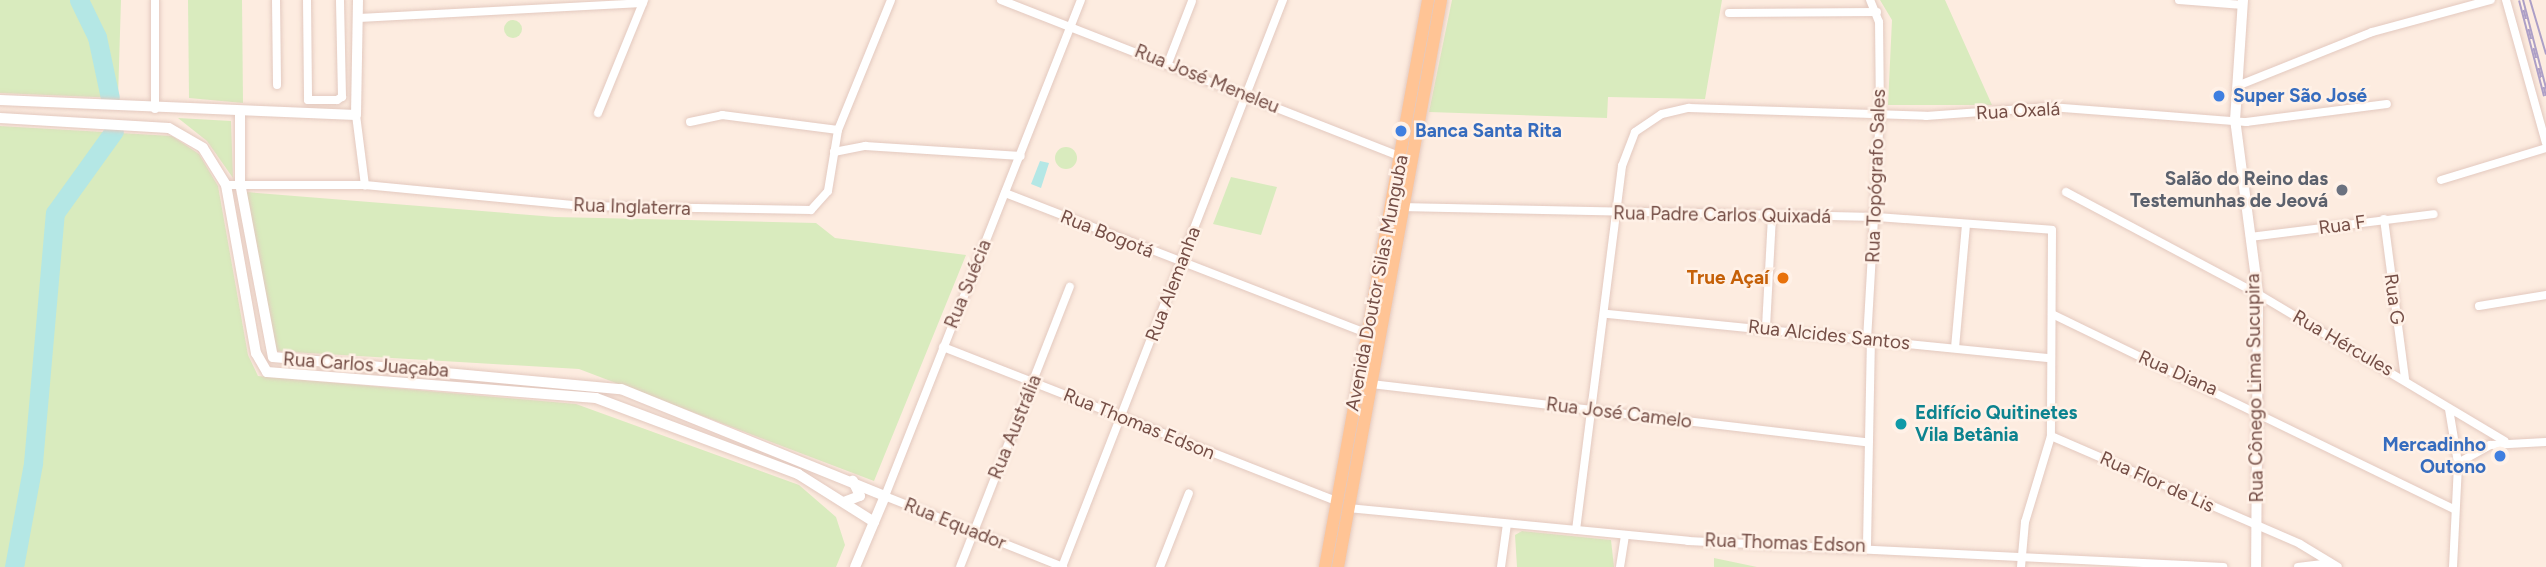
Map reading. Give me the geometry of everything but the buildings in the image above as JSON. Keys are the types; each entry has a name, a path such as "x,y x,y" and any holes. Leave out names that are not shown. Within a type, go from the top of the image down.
{"main road":[{"name":"Avenida Doutor Silas Munguba","path":"1338,567 1371,384 1428,0"},
{"name":"Avenida Doutor Silas Munguba","path":"1406,158 1441,0"},
{"name":"Avenida Doutor Silas Munguba","path":"1325,567 1366,333 1398,207"}],"street":[{"path":"155,0 155,109"},
{"path":"276,0 276,85"},
{"path":"307,0 308,100 337,100 342,97 340,0"},
{"path":"358,0 356,115 365,185"},
{"name":"Rua Inglaterra","path":"226,185 365,185 583,206 803,210 824,200 838,131 891,0"},
{"name":"Rua José Meneleu","path":"1001,0 1406,158"},
{"name":"Rua Suécia","path":"855,567 1082,0"},
{"name":"Rua Alemanha","path":"1063,567 1283,0"},
{"path":"1729,13 1877,12 1870,0"},
{"path":"2179,0 2243,3"},
{"path":"2237,86 2372,32 2491,0"},
{"path":"2506,0 2546,143"},
{"path":"358,18 644,1 598,113"},
{"path":"1168,63 1192,1"},
{"name":"Rua Cônego Lima Sucupira","path":"2243,3 2235,119 2258,294 2256,567"},
{"name":"Rua Topógrafo Sales","path":"1867,545 1869,340 1878,217 1880,115 1877,12"},
{"path":"0,100 240,113 356,115"},
{"name":"Rua Oxalá","path":"1576,530 1596,411 1622,166 1635,132 1662,114 1689,108 1880,115 2050,107 2235,119 2387,104"},
{"name":"Rua Carlos Juaçaba","path":"240,113 240,183 271,355 602,384 851,479 885,496"},
{"path":"690,122 722,115 838,131"},
{"name":"Rua Carlos Juaçaba","path":"0,118 169,128 203,148 226,185 262,368 613,402 798,474 874,522"},
{"path":"834,152 865,146 1021,156"},
{"path":"2441,180 2546,148"},
{"name":"Rua Hércules","path":"2066,192 2258,294 2505,441"},
{"name":"Rua Bogotá","path":"1004,193 1181,264 1366,333"},
{"name":"Rua Padre Carlos Quixadá","path":"1398,207 1878,217 2052,230 2052,314"},
{"name":"Rua F","path":"2250,237 2434,214"},
{"path":"1766,327 1772,216"},
{"name":"Rua G","path":"2384,219 2404,379"},
{"path":"1955,348 1966,224"},
{"name":"Rua Austrália","path":"960,567 1070,286"},
{"path":"2479,306 2546,295"},
{"name":"Rua Alcides Santos","path":"1607,314 1766,327 2051,358"},
{"path":"2021,564 2025,522 2051,436 2052,314"},
{"name":"Rua Diana","path":"2052,314 2257,408 2454,509"},
{"name":"Rua Thomas Edson","path":"943,347 1335,501"},
{"path":"424,369 424,384"},
{"name":"Rua José Camelo","path":"1371,384 1867,442"},
{"path":"2449,409 2458,463 2453,567"},
{"name":"Rua Flor de Lis","path":"2051,436 2256,525 2338,567"},
{"path":"2458,463 2471,452 2505,441 2546,442"},
{"path":"844,502 860,496 851,479"},
{"path":"1160,567 1189,493"},
{"name":"Rua Equador","path":"885,496 1063,567"},
{"name":"Rua Thomas Edson","path":"1348,508 1625,536 1867,545 2021,564 2223,567"},
{"path":"1501,567 1507,524"},
{"path":"1620,567 1625,536"},
{"path":"2298,567 2329,563"}],"green space":[{"path":"0,0 121,0 118,98 0,93"},
{"path":"188,0 242,0 243,103 189,98"},
{"path":"1452,0 1722,0 1705,99 1608,97 1607,118 1429,112"},
{"path":"1880,0 1945,0 1992,105 1888,105 1892,20"},
{"path":"513,20 519,23 522,29 519,35 513,38 507,35 504,29 507,23"},
{"path":"178,118 231,121 233,178 207,141"},
{"path":"0,126 172,136 199,154 218,186 248,355 258,376 576,404 799,485 836,517 845,545 836,567 0,567"},
{"path":"1066,147 1074,150 1077,158 1074,166 1066,169 1058,166 1055,158 1058,150"},
{"path":"1231,177 1277,187 1261,235 1213,224"},
{"path":"246,192 555,217 816,223 835,238 966,255 874,481 579,369 274,351"},
{"path":"1522,531 1611,540 1614,567 1517,567 1515,535"},
{"path":"1714,558 1757,567 1714,567"}],"water":[{"path":"1040,161 1049,163 1041,188 1031,184"}],"waterway":[{"path":"79,0 97,37 110,98"},
{"path":"14,567 33,463 55,213 114,131"}],"tram line":[{"path":"2530,0 2546,54"}],"railway":[{"path":"2521,0 2546,96"}],"place":[{"name":"Super São José","path":"2219,96"},
{"name":"Banca Santa Rita","path":"1401,131"},
{"name":"Salão do Reino das Testemunhas de Jeová","path":"2342,190"},
{"name":"True Açaí","path":"1783,278"},
{"name":"Edifício Quitinetes Vila Betânia","path":"1901,424"},
{"name":"Mercadinho Outono","path":"2500,456"}]}
